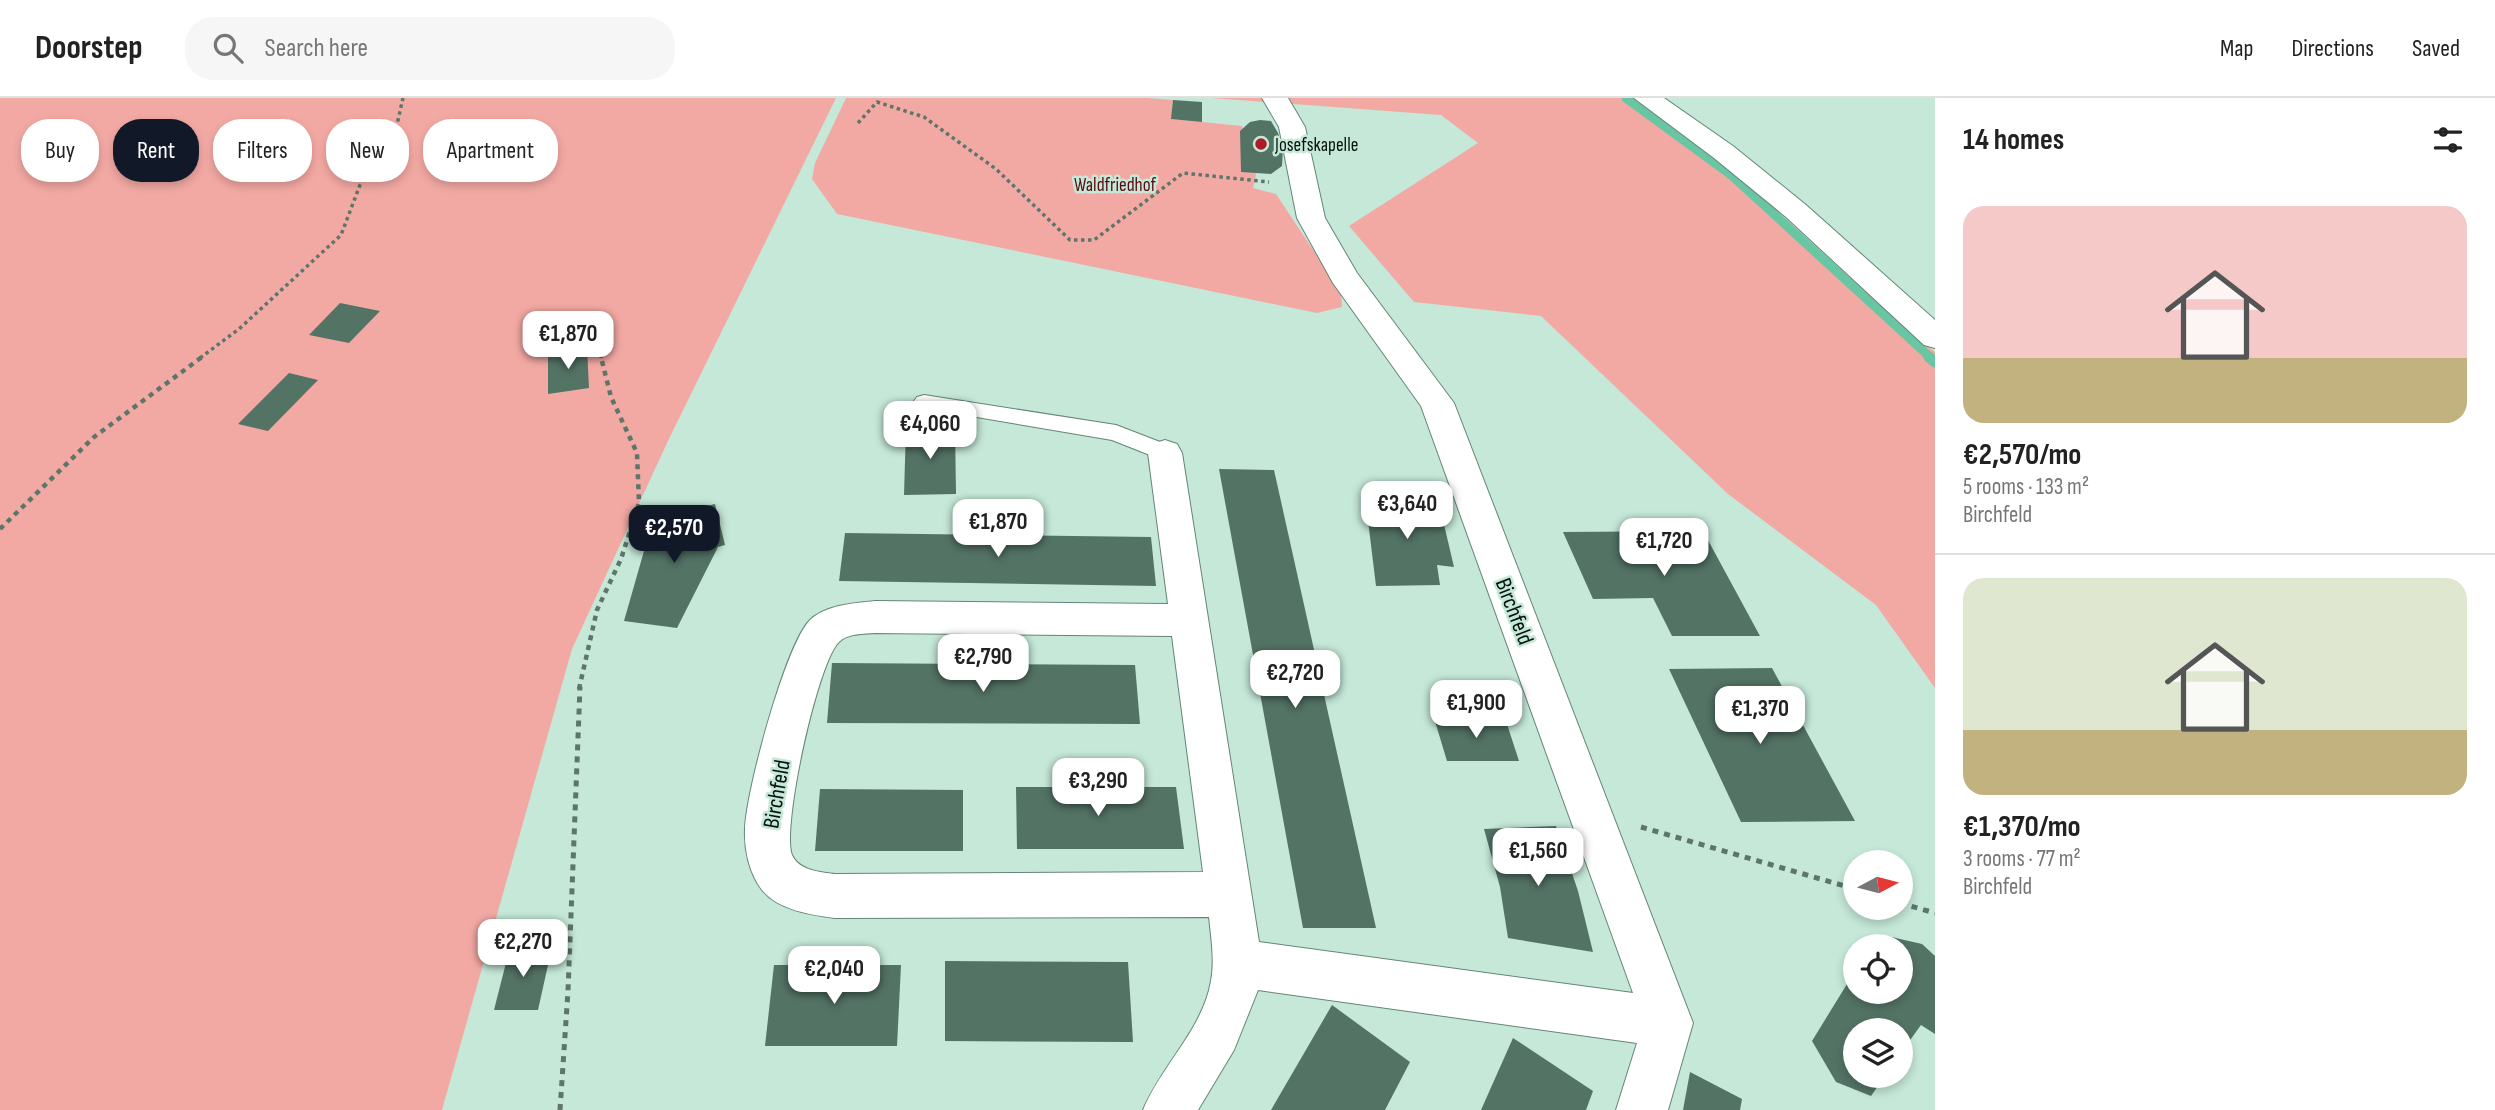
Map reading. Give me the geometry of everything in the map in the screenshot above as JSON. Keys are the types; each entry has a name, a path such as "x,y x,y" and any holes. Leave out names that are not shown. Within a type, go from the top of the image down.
{"street":[{"name":"Birchfeld","path":"1275,98 1292,127 1311,218 1344,276 1437,403 1668,1024"},
{"path":"1647,98 1704,138 1792,207 1935,338"},
{"path":"1165,453 1236,963 1228,1006 1169,1110"},
{"name":"Birchfeld","path":"1189,620 875,617 847,621 824,631 806,662 768,816 769,851 775,869 787,883 808,892 835,896 1228,894"},
{"path":"1236,963 1668,1024 1642,1110"}],"lane":[{"path":"924,402 1116,433 1165,453"}],"path":[{"path":"0,529 94,437 239,329 341,235 360,185 396,129 403,98"},
{"path":"858,123 877,102 924,117 996,169 1070,240 1094,240 1183,173 1302,185"},
{"path":"560,1110 569,991 578,696 597,610 621,559 639,503 637,453 611,397 600,354 606,320"},
{"path":"1590,812 1843,886"},
{"path":"1913,907 1935,913"}],"green space":[{"path":"0,98 836,98 667,443 572,649 442,1110 0,1110"},
{"name":"Waldfriedhof","path":"846,98 1148,98 1173,100 1172,119 1242,126 1256,175 1253,188 1276,194 1341,292 1342,307 1317,313 837,214 812,179 815,163"},
{"path":"1211,98 1628,98 1728,173 1935,352 1935,688 1876,605 1728,494 1541,316 1414,302 1349,226 1478,143 1441,115"}],"building":[{"path":"1173,100 1202,102 1202,122 1171,119"},
{"name":"Josefskapelle","path":"1271,121 1278,133 1283,148 1282,166 1271,174 1241,172 1240,131 1250,122"},
{"path":"340,303 380,311 349,343 309,335"},
{"path":"587,347 589,388 548,394 548,353"},
{"path":"289,373 318,380 268,431 238,424"},
{"path":"906,427 955,427 956,494 904,495"},
{"path":"1219,469 1274,470 1376,928 1303,928"},
{"path":"1392,495 1438,499 1454,567 1437,565 1440,585 1376,586 1365,496 1393,499"},
{"path":"715,504 725,545 718,547 677,628 624,621 646,544 642,521"},
{"path":"1703,531 1760,636 1672,636 1653,598 1593,599 1563,532"},
{"path":"845,533 1151,537 1156,586 839,581"},
{"path":"832,663 1135,665 1140,724 827,723"},
{"path":"1772,668 1855,821 1741,822 1669,669"},
{"path":"1434,718 1505,718 1519,761 1447,761"},
{"path":"1016,787 1176,787 1184,849 1017,849"},
{"path":"820,789 963,790 963,851 815,851"},
{"path":"1556,826 1578,891 1593,952 1508,938 1500,887 1484,829"},
{"path":"1913,942 1922,944 1935,956 1935,1034 1921,1025 1913,1036 1913,1018 1843,1018 1843,1085 1836,1082 1812,1041 1843,991 1843,1004 1913,1004"},
{"path":"510,947 552,947 538,1010 494,1010"},
{"path":"945,961 1128,962 1133,1042 945,1041"},
{"path":"774,965 901,965 897,1046 765,1046"},
{"path":"1332,1005 1410,1062 1385,1110 1271,1110"},
{"path":"1513,1038 1593,1091 1586,1110 1481,1110"},
{"path":"1690,1072 1742,1099 1740,1110 1683,1110"},
{"path":"1851,1088 1877,1088 1871,1096"}],"waterway":[{"path":"1626,98 1730,174 1931,358"},
{"path":"1929,357 1935,362"}],"place":[{"name":"Josefskapelle","path":"1261,144"}]}
